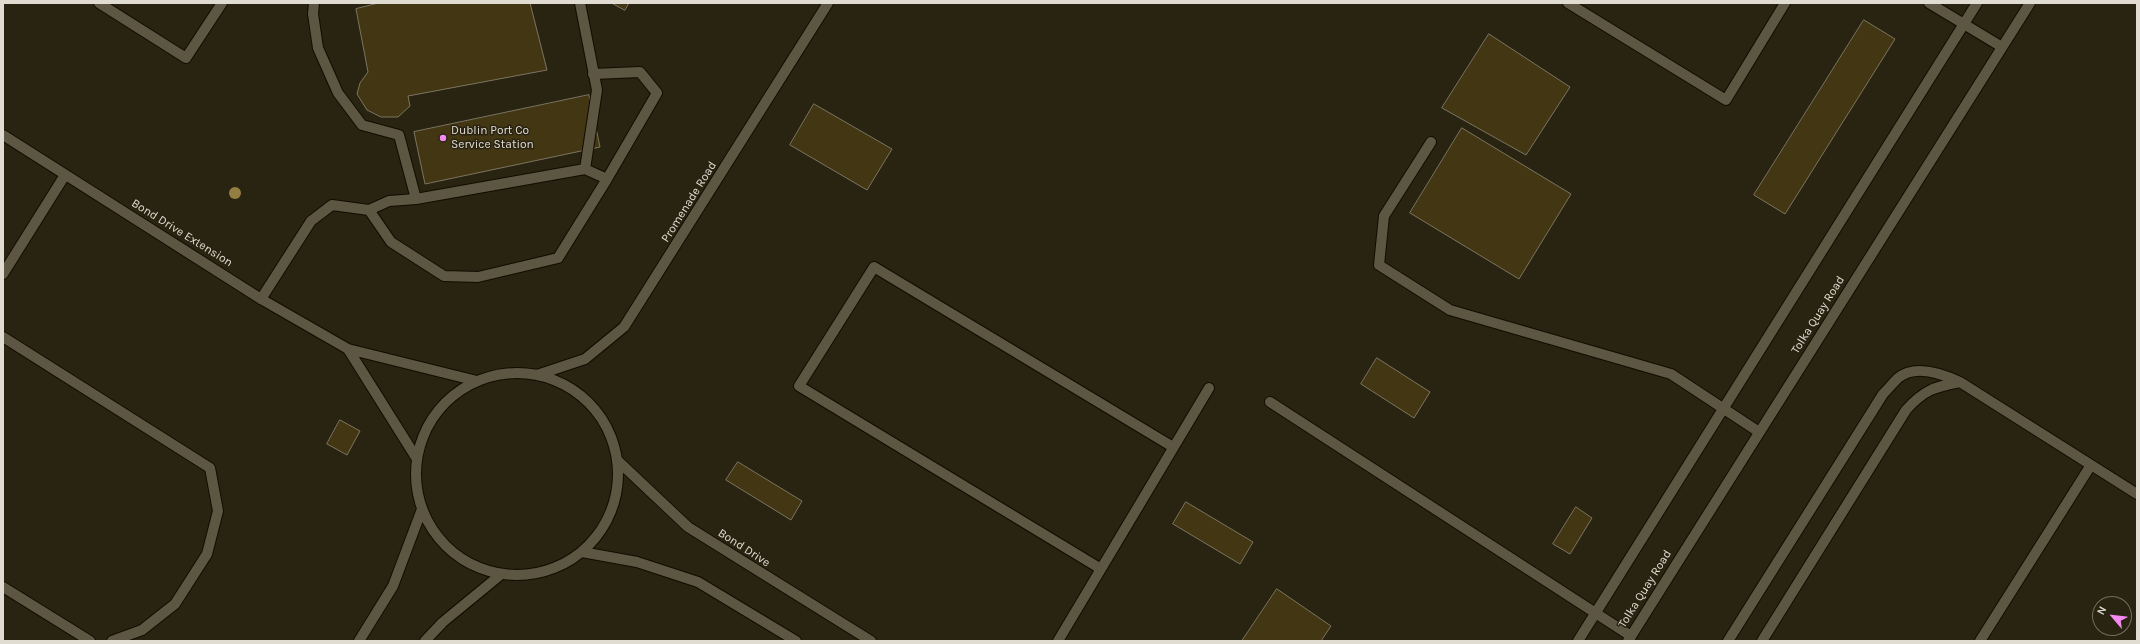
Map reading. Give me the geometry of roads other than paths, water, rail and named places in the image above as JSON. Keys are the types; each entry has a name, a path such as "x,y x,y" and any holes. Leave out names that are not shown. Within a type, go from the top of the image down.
{"street":[{"path":"99,3 186,58 222,3"},
{"path":"314,3 313,14 318,48 338,93 362,125 399,135 416,199"},
{"path":"580,3 597,90 584,169"},
{"name":"Promenade Road","path":"536,375 585,359 624,327 828,3"},
{"path":"1568,3 1726,100 1785,3"},
{"path":"1929,3 2002,47"},
{"path":"1578,641 1977,3"},
{"name":"Tolka Quay Road","path":"1630,638 2030,3"},
{"path":"369,210 391,242 444,276 478,277 558,258 607,179 656,93 640,72 593,74"},
{"name":"Bond Drive Extension","path":"3,136 261,299 348,349 477,381"},
{"path":"1431,142 1384,216 1379,265 1450,310 1671,374 1759,432"},
{"path":"261,299 311,221 332,205 369,210 389,200 416,199 584,169 607,179"},
{"path":"3,274 65,175"},
{"path":"1101,569 799,386 874,267 1173,447"},
{"path":"3,337 210,468 218,511 206,554 175,604 142,630 112,641"},
{"name":"Bond Drive Extension","path":"348,349 417,459"},
{"path":"1728,641 1883,394 1900,377 1921,370 1944,374 1960,382 2137,494"},
{"path":"518,373 536,375 554,380 569,388 587,401 601,418 611,438 617,460 618,478 616,496 608,518 594,539 582,552 550,570 526,575 499,576 462,559 437,537 422,509 416,479 417,459 424,434 440,409 452,397 477,381 499,375 518,373"},
{"path":"1762,641 1906,410 1918,396 1936,386 1960,382"},
{"path":"1058,641 1209,388"},
{"path":"1270,402 1595,613 1630,638"},
{"name":"Bond Drive","path":"617,460 688,527 871,641"},
{"path":"1980,641 2091,465"},
{"path":"359,641 393,586 422,509"},
{"path":"582,552 637,562 698,582 796,641"},
{"path":"426,641 443,622 499,576"},
{"path":"3,587 90,641"}],"place":[{"name":"Dublin Port Co Service Station","path":"443,138"}]}
